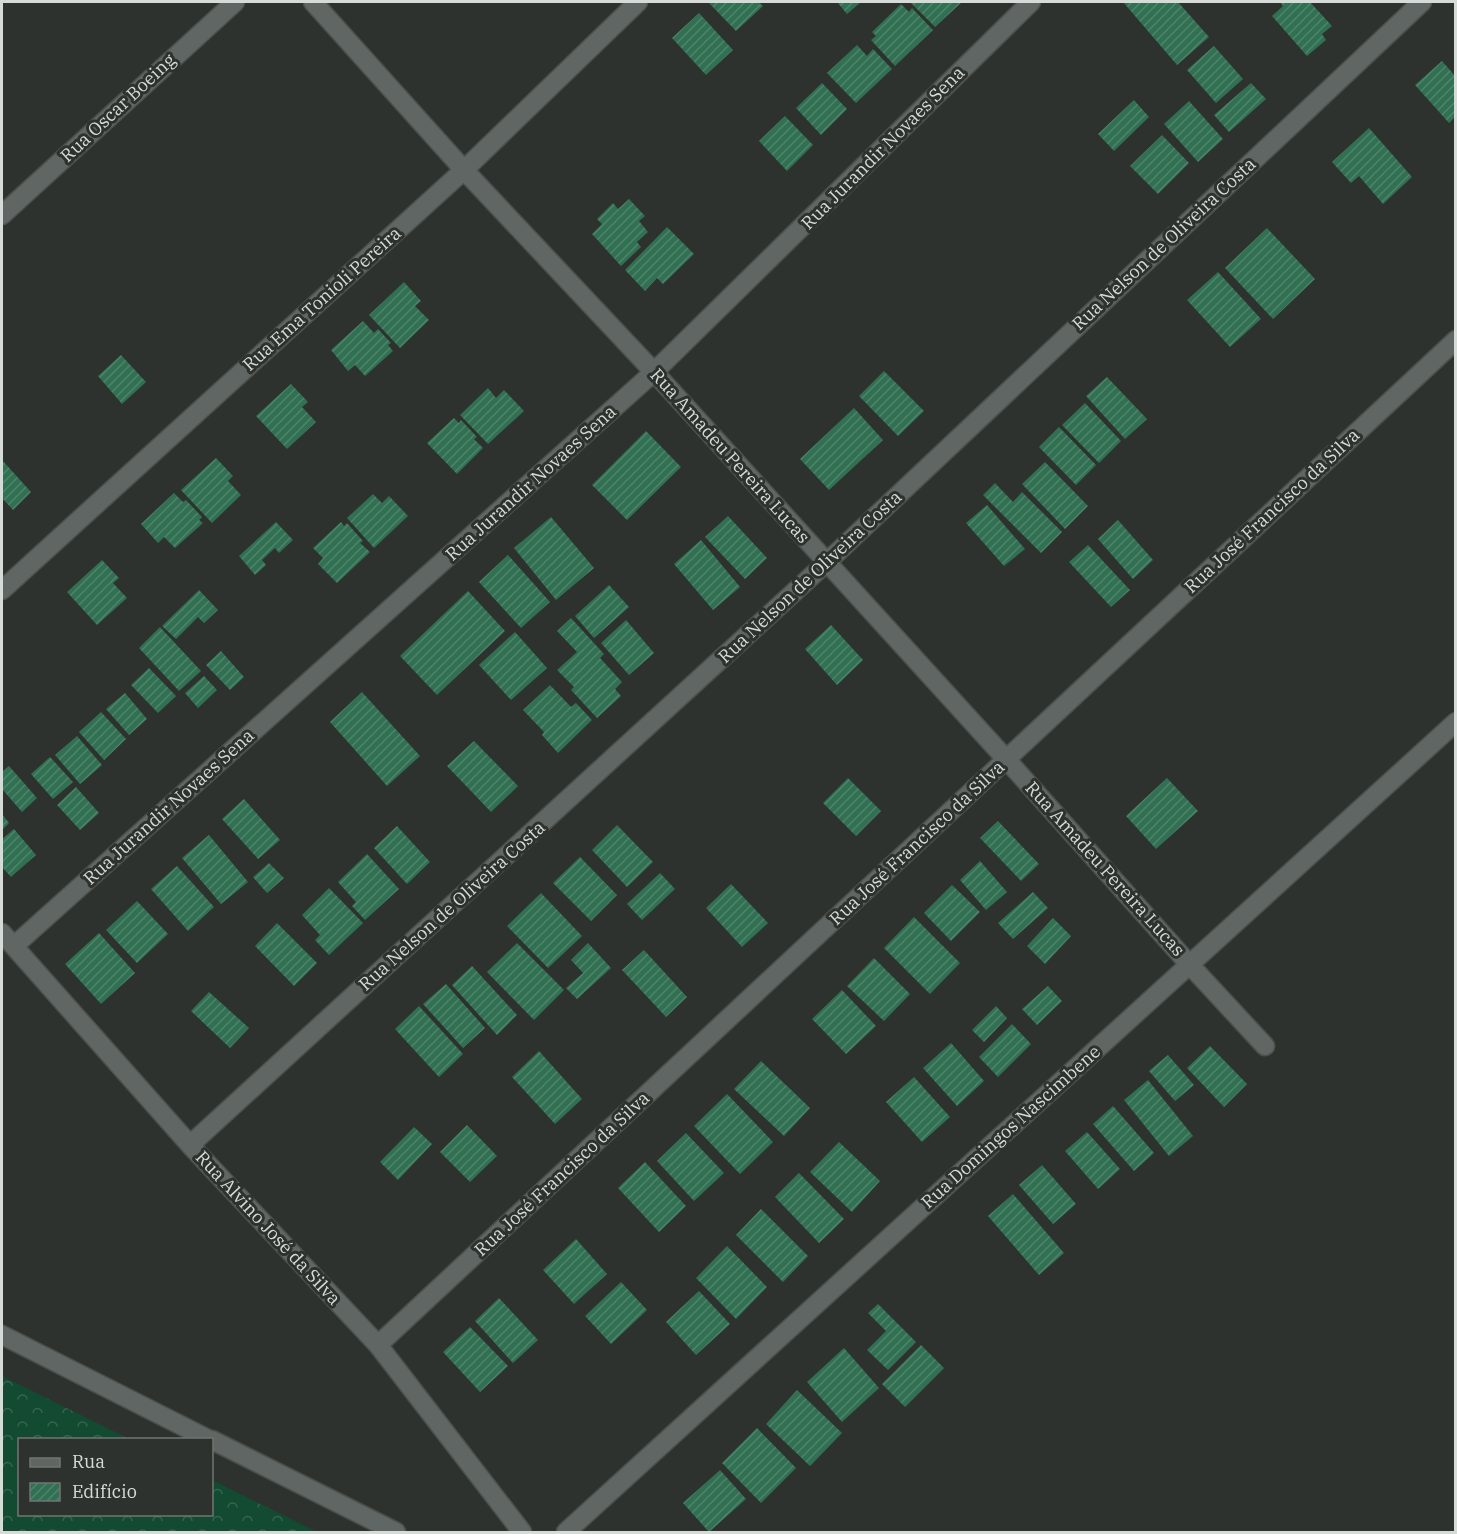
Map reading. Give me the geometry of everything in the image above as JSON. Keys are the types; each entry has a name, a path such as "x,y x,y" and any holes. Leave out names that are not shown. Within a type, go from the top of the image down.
{"street":[{"name":"Rua Oscar Boeing","path":"2,215 235,2"},
{"name":"Rua Amadeu Pereira Lucas","path":"314,2 464,170 654,372 1265,1046"},
{"name":"Rua Ema Tonioli Pereira","path":"2,590 464,170 638,2"},
{"name":"Rua Jurandir Novaes Sena","path":"8,940 654,372 1031,2"},
{"name":"Rua Nelson de Oliveira Costa","path":"190,1145 826,562 1422,2"},
{"name":"Rua José Francisco da Silva","path":"378,1345 1455,340"},
{"name":"Rua Domingos Nascimbene","path":"566,1533 1455,722"},
{"name":"Rua Alvino José da Silva","path":"8,940 190,1145 378,1345 522,1533"},
{"path":"2,1335 207,1438"},
{"path":"213,1441 396,1533"}],"green space":[{"path":"2,1376 127,1438 18,1438 18,1516 213,1516 213,1480 317,1532 2,1532"}],"building":[{"path":"708,2 758,2 763,6 736,31"},
{"path":"837,2 861,2 847,14"},
{"path":"910,2 962,2 935,27"},
{"path":"1123,2 1178,2 1209,37 1177,65"},
{"path":"1280,2 1310,2 1332,26 1322,34 1326,40 1307,56 1272,16 1283,6"},
{"path":"901,4 909,12 912,8 933,30 895,66 871,40 876,36 872,32"},
{"path":"699,13 733,50 706,75 672,38"},
{"path":"857,45 867,56 873,49 892,69 856,103 827,73"},
{"path":"1214,46 1243,79 1216,103 1187,70"},
{"path":"1442,61 1456,77 1456,116 1449,123 1415,85"},
{"path":"822,83 847,109 821,135 796,108"},
{"path":"1251,83 1266,99 1229,132 1214,115"},
{"path":"1134,100 1149,117 1114,151 1098,134"},
{"path":"1189,101 1223,139 1198,162 1164,124"},
{"path":"785,116 813,145 787,171 759,141"},
{"path":"1369,128 1412,177 1383,204 1359,176 1351,183 1332,162"},
{"path":"1162,135 1189,163 1158,194 1130,166"},
{"path":"629,199 645,216 639,221 648,232 637,242 641,247 621,266 592,234 602,224 597,219 613,203 618,209"},
{"path":"667,227 694,254 663,284 657,278 645,291 625,270"},
{"path":"1267,228 1315,279 1273,319 1225,268"},
{"path":"1218,272 1261,319 1230,347 1187,300"},
{"path":"404,282 421,301 415,306 429,320 400,348 369,315"},
{"path":"363,321 374,333 378,329 391,343 388,345 393,351 365,376 355,365 348,371 331,350"},
{"path":"121,355 146,382 122,404 98,376"},
{"path":"884,371 924,411 898,436 859,396"},
{"path":"1107,377 1147,419 1125,439 1086,396"},
{"path":"291,384 308,402 302,407 316,422 287,449 256,416"},
{"path":"488,388 496,398 504,390 524,411 488,444 460,415"},
{"path":"1085,403 1121,441 1099,463 1062,425"},
{"path":"854,408 883,440 829,490 800,459"},
{"path":"454,418 459,423 461,420 477,437 474,439 483,448 457,474 427,443"},
{"path":"1059,427 1096,465 1076,485 1039,447"},
{"path":"646,431 681,467 627,520 592,485"},
{"path":"216,458 233,476 228,481 241,495 212,523 181,490"},
{"path":"2,460 31,492 13,510 2,498"},
{"path":"1045,462 1088,506 1065,529 1022,484"},
{"path":"995,483 1013,502 1022,492 1062,532 1041,553 983,495"},
{"path":"174,493 183,502 186,500 202,517 199,520 203,523 175,548 164,537 158,543 141,524"},
{"path":"373,494 382,503 389,496 408,516 374,548 347,518"},
{"path":"987,505 1025,549 1004,566 966,523"},
{"path":"728,516 767,558 745,579 705,537"},
{"path":"551,517 594,568 556,600 514,548"},
{"path":"1118,520 1153,560 1133,579 1098,539"},
{"path":"276,522 293,540 279,553 275,548 262,560 266,565 255,575 239,556"},
{"path":"341,522 344,526 347,523 363,541 360,543 370,552 337,583 318,564 323,558 313,548"},
{"path":"701,540 740,587 713,610 674,564"},
{"path":"1088,545 1130,590 1111,607 1069,562"},
{"path":"508,555 550,602 521,628 479,582"},
{"path":"102,560 119,578 113,583 127,598 97,625 67,592"},
{"path":"609,585 629,607 594,638 575,616"},
{"path":"199,590 218,610 204,623 198,617 176,639 162,626"},
{"path":"468,591 505,631 437,695 400,656"},
{"path":"571,618 604,654 600,658 622,682 615,689 621,696 597,718 571,690 574,687 557,670 577,652 557,631"},
{"path":"626,620 654,653 629,675 601,643"},
{"path":"831,625 863,660 837,685 805,649"},
{"path":"160,627 201,671 179,691 139,648"},
{"path":"515,632 547,668 511,700 479,665"},
{"path":"221,651 244,677 230,690 206,665"},
{"path":"149,668 176,696 158,713 131,685"},
{"path":"204,676 217,690 198,708 185,693"},
{"path":"550,685 571,707 576,703 592,720 558,753 542,735 544,732 523,710"},
{"path":"362,692 420,756 387,786 330,722"},
{"path":"125,693 147,719 129,735 106,709"},
{"path":"101,712 126,739 104,760 79,732"},
{"path":"77,736 102,765 80,784 55,755"},
{"path":"474,741 518,786 491,812 447,766"},
{"path":"50,757 73,782 53,799 31,774"},
{"path":"9,766 37,798 22,812 2,789 2,772"},
{"path":"848,778 881,811 856,836 823,803"},
{"path":"1167,778 1198,811 1156,849 1126,816"},
{"path":"76,787 99,813 80,830 57,805"},
{"path":"244,799 280,840 258,859 222,819"},
{"path":"2,814 9,823 2,830"},
{"path":"998,821 1039,864 1021,881 980,838"},
{"path":"617,825 653,862 627,887 592,850"},
{"path":"397,826 430,862 407,884 374,848"},
{"path":"14,829 36,855 11,877 2,867 2,839"},
{"path":"209,835 248,882 221,904 182,858"},
{"path":"367,854 399,889 365,920 352,906 356,902 338,882"},
{"path":"580,857 617,895 591,921 553,883"},
{"path":"980,861 1007,892 986,910 960,880"},
{"path":"269,863 284,878 267,893 253,877"},
{"path":"177,866 214,907 188,931 151,889"},
{"path":"660,873 675,889 642,920 627,904"},
{"path":"731,884 768,923 742,947 706,908"},
{"path":"952,885 980,912 951,941 924,913"},
{"path":"329,888 363,923 329,955 315,940 320,935 302,915"},
{"path":"1033,892 1048,908 1013,939 998,923"},
{"path":"541,893 582,936 548,968 507,926"},
{"path":"137,901 168,934 137,963 106,930"},
{"path":"914,917 960,963 930,994 884,948"},
{"path":"1053,918 1071,936 1045,964 1027,946"},
{"path":"277,923 317,963 294,986 255,946"},
{"path":"99,933 135,973 101,1004 65,964"},
{"path":"517,943 564,990 534,1020 487,972"},
{"path":"588,943 611,968 577,999 566,988 583,973 571,960"},
{"path":"644,950 687,997 666,1017 622,970"},
{"path":"874,958 910,994 884,1021 847,986"},
{"path":"472,966 517,1015 497,1035 452,985"},
{"path":"446,984 485,1028 463,1048 423,1004"},
{"path":"1048,986 1062,1001 1037,1025 1022,1009"},
{"path":"842,990 876,1026 846,1054 812,1019"},
{"path":"209,992 249,1028 230,1048 191,1011"},
{"path":"419,1006 463,1054 439,1077 395,1029"},
{"path":"996,1006 1007,1018 984,1042 972,1030"},
{"path":"1012,1024 1031,1044 998,1077 979,1057"},
{"path":"951,1043 984,1081 957,1106 923,1068"},
{"path":"1210,1046 1247,1084 1224,1107 1187,1068"},
{"path":"539,1051 582,1099 555,1124 512,1077"},
{"path":"1168,1055 1194,1085 1175,1101 1149,1071"},
{"path":"761,1061 810,1108 784,1136 734,1089"},
{"path":"914,1077 950,1117 922,1142 886,1102"},
{"path":"1148,1080 1193,1136 1169,1156 1124,1100"},
{"path":"727,1094 773,1142 740,1174 694,1126"},
{"path":"1113,1106 1154,1153 1134,1171 1093,1124"},
{"path":"467,1125 497,1156 470,1182 440,1152"},
{"path":"414,1127 432,1144 398,1180 380,1162"},
{"path":"1087,1132 1120,1169 1098,1189 1065,1151"},
{"path":"686,1133 724,1173 694,1201 657,1161"},
{"path":"839,1142 880,1181 852,1212 810,1172"},
{"path":"645,1162 686,1206 659,1232 618,1188"},
{"path":"1042,1165 1076,1204 1053,1224 1019,1185"},
{"path":"799,1173 844,1219 819,1243 775,1197"},
{"path":"1013,1194 1064,1253 1039,1275 988,1216"},
{"path":"761,1209 808,1256 783,1282 736,1235"},
{"path":"576,1239 607,1274 574,1304 543,1270"},
{"path":"727,1246 767,1287 736,1319 696,1278"},
{"path":"621,1282 647,1310 611,1344 585,1316"},
{"path":"699,1291 730,1324 696,1355 666,1322"},
{"path":"499,1298 538,1340 513,1363 475,1321"},
{"path":"878,1304 916,1342 888,1370 867,1350 886,1331 868,1313"},
{"path":"470,1327 508,1366 480,1392 443,1352"},
{"path":"921,1345 944,1368 905,1407 882,1384"},
{"path":"844,1348 879,1388 842,1422 807,1382"},
{"path":"797,1390 842,1433 810,1466 766,1424"},
{"path":"757,1428 796,1468 761,1503 722,1463"},
{"path":"720,1470 746,1499 709,1532 683,1503"}]}
